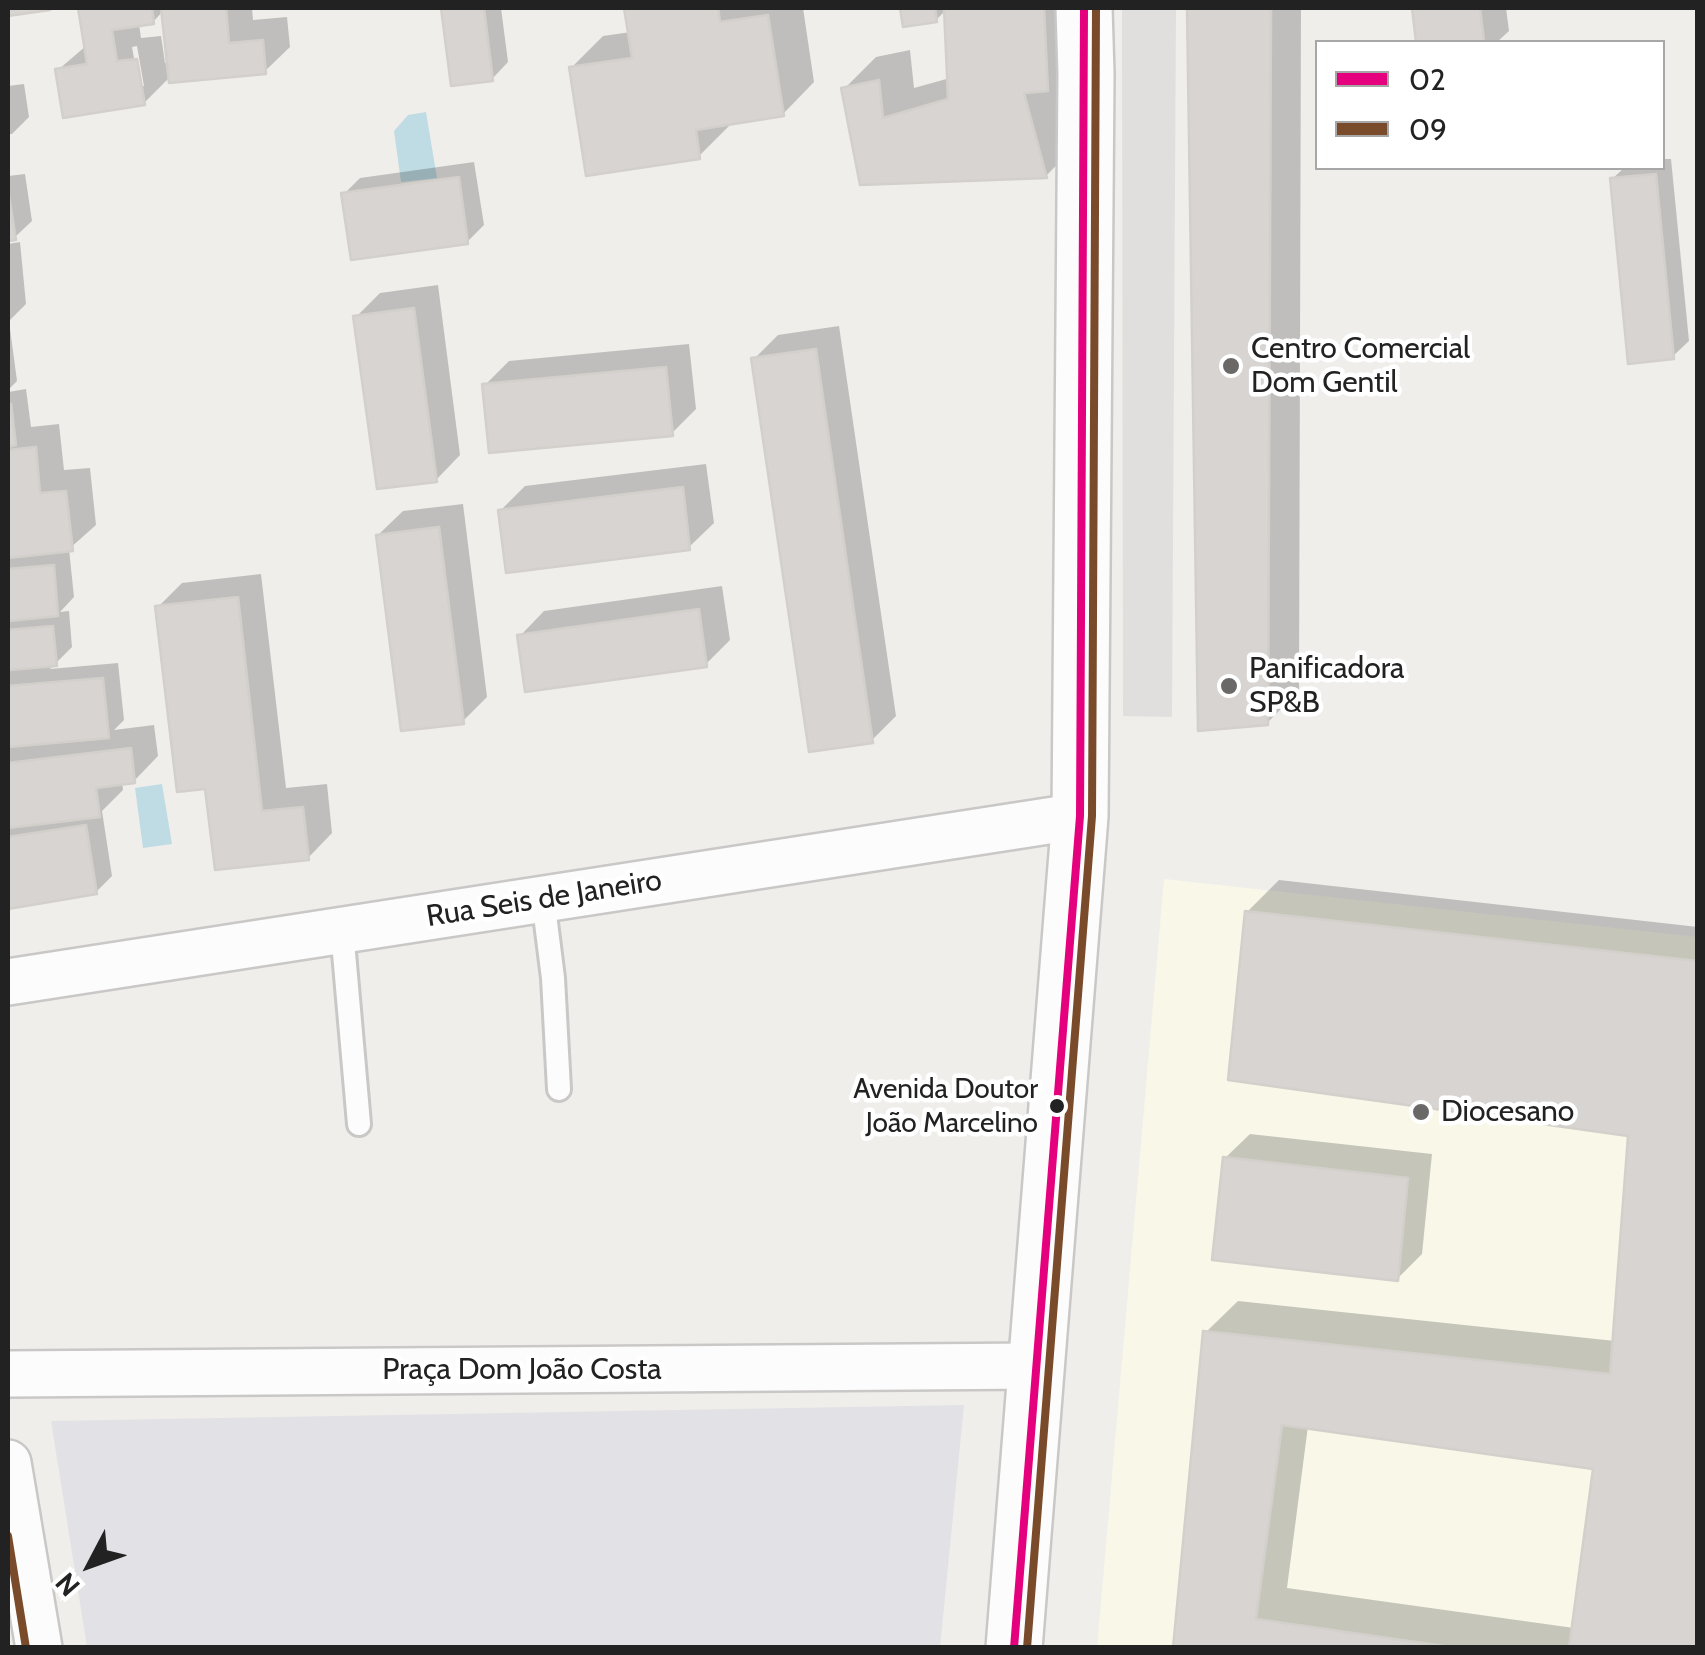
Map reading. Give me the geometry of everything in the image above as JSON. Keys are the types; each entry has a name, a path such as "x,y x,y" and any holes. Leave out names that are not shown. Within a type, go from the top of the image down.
{"street":[{"path":"1014,1648 1080,816 1084,8"},
{"name":"Rua Seis de Janeiro","path":"8,982 1080,816"},
{"name":"Praça Dom João Costa","path":"8,1374 1036,1366"},
{"path":"8,1464 39,1648"}],"lane":[{"path":"543,899 553,978 559,1089"},
{"path":"342,930 359,1124"}],"shaded area":[{"path":"1122,8 1176,8 1172,717 1123,716"},
{"name":"Diocesano","path":"1164,879 1697,937 1697,1647 1097,1648"},
{"path":"964,1405 940,1648 87,1647 51,1421"}],"water":[{"path":"426,112 437,178 401,182 394,131 408,115"},
{"path":"162,784 172,844 143,848 135,788"}],"building":[{"path":"8,8 49,8 50,10 8,16"},
{"path":"78,8 152,8 154,24 112,30 117,61 137,59 145,105 63,118 55,69 87,64"},
{"path":"161,8 226,8 229,43 263,40 266,74 169,83"},
{"path":"441,8 484,8 493,81 451,86"},
{"path":"624,8 718,8 720,22 768,15 784,116 696,130 700,159 586,176 569,67 632,58"},
{"path":"900,8 935,8 937,22 903,27"},
{"path":"944,8 1044,8 1048,91 1024,93 1047,178 860,185 841,88 879,80 883,118 948,99"},
{"name":"Centro Comercial Dom Gentil","path":"1187,8 1271,8 1268,725 1198,731"},
{"path":"1412,8 1480,8 1484,40 1416,40"},
{"path":"1656,174 1674,359 1628,364 1610,178"},
{"path":"459,177 468,244 351,260 341,193"},
{"path":"8,189 16,240 8,241"},
{"path":"414,308 437,482 377,489 353,316"},
{"path":"816,349 873,743 809,752 751,358"},
{"path":"666,367 673,436 489,453 482,384"},
{"path":"11,404 16,445 8,447 8,405"},
{"path":"36,447 40,493 66,491 73,551 8,558 8,450"},
{"path":"683,487 690,550 506,573 498,510"},
{"path":"439,527 464,724 401,731 376,535"},
{"path":"54,565 58,616 8,621 8,569"},
{"path":"238,597 262,811 303,807 309,860 215,870 205,789 177,792 155,606"},
{"path":"699,609 707,667 525,692 517,635"},
{"path":"53,626 57,666 8,670 8,630"},
{"path":"103,678 109,738 8,747 8,686"},
{"path":"131,748 135,783 96,788 100,817 8,828 8,763"},
{"path":"86,825 97,894 8,909 8,837"},
{"path":"1245,911 1698,961 1698,1648 1569,1648 1593,1469 1282,1425 1256,1619 1458,1648 1173,1648 1203,1331 1610,1374 1628,1136 1228,1080"},
{"path":"1223,1157 1408,1178 1398,1281 1212,1260"}],"transit line":[{"name":"02","path":"1014,1648 1080,816 1084,8"},
{"name":"09","path":"1027,1648 1092,816 1096,8"},
{"name":"09","path":"8,1536 26,1648"}],"place":[{"name":"Centro Comercial Dom Gentil","path":"1231,366"},
{"name":"Panificadora SP&B","path":"1229,686"},
{"name":"Avenida Doutor João Marcelino","path":"1057,1106"},
{"name":"Diocesano","path":"1421,1112"}]}
